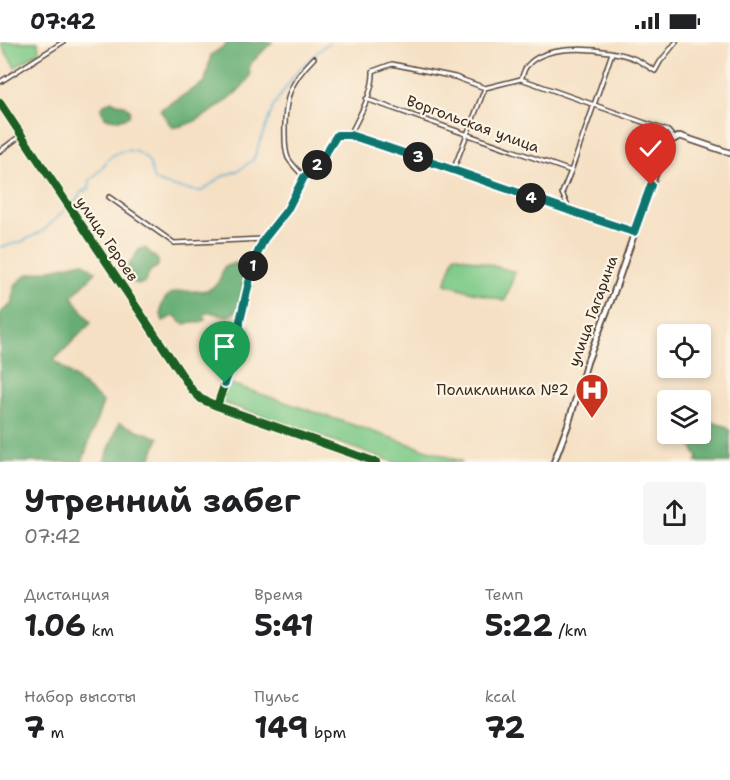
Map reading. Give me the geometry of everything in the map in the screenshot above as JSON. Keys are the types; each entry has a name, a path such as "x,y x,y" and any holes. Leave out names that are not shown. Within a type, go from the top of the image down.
{"street":[{"path":"0,82 63,42"},
{"path":"521,79 527,65 539,56 558,50 581,48 635,59 655,71 676,42"},
{"path":"570,211 562,193 612,53"},
{"path":"304,177 289,159 284,114 287,96 293,84 300,72 314,58"},
{"path":"350,135 366,99 373,71 392,64 455,77 485,88 521,79 668,131 675,138 680,136 730,153"},
{"path":"453,168 485,88"},
{"name":"Воргольская улица","path":"366,99 571,171"},
{"name":"улица Героев","path":"0,103 192,390 201,399 217,406"},
{"path":"376,462 217,406 238,344 240,321 254,261 264,239 287,210 304,177 319,164 337,135 350,135 453,168 634,232"},
{"path":"0,151 20,136"},
{"name":"улица Гагарина","path":"554,462 634,232 667,145 675,138"},
{"path":"109,197 174,243 264,239"}],"green space":[{"path":"3,42 38,42 39,52 15,67 1,44"},
{"path":"230,42 272,42 252,62 249,68 250,75 238,91 203,117 191,123 172,127 160,110 205,82 211,55"},
{"path":"112,101 126,106 130,111 129,116 117,120 105,117 101,109 104,104"},
{"path":"145,248 158,260 158,266 150,271 145,282 140,284 127,281 124,276 126,270 139,249"},
{"path":"455,255 515,272 505,301 445,284"},
{"path":"83,262 96,272 72,296 91,323 54,360 103,402 82,462 0,462 0,313 13,303 14,286 26,275"},
{"path":"235,263 244,269 245,275 241,303 234,313 223,316 207,313 203,315 206,319 200,323 185,324 173,316 163,321 161,309 167,296 173,293 212,288 219,281 224,267"},
{"path":"228,383 463,462 394,462 221,402"},
{"path":"711,422 730,430 730,462 696,462 698,458 690,444 711,444"},
{"path":"119,423 159,438 149,462 104,462"}],"waterway":[{"path":"71,205 81,192 89,189 90,180 109,158 123,151 140,153 148,161 157,182 196,191 202,191 221,177 239,170 253,160 274,105 299,69 329,42"},
{"path":"0,247 21,242 43,231 67,208"}],"cycle path":[{"path":"0,103 192,390 201,399 376,462"},
{"path":"217,406 238,344 240,321 254,262 264,239 287,210 304,177 319,164 337,135 350,135 634,232"}],"place":[{"name":"Поликлиника №2","path":"592,419"}],"route":[{"path":"225,383 241,334 240,321 254,261 264,239 287,210 304,177 319,164 337,135 350,135 453,168 531,198 634,232 651,185"}]}
